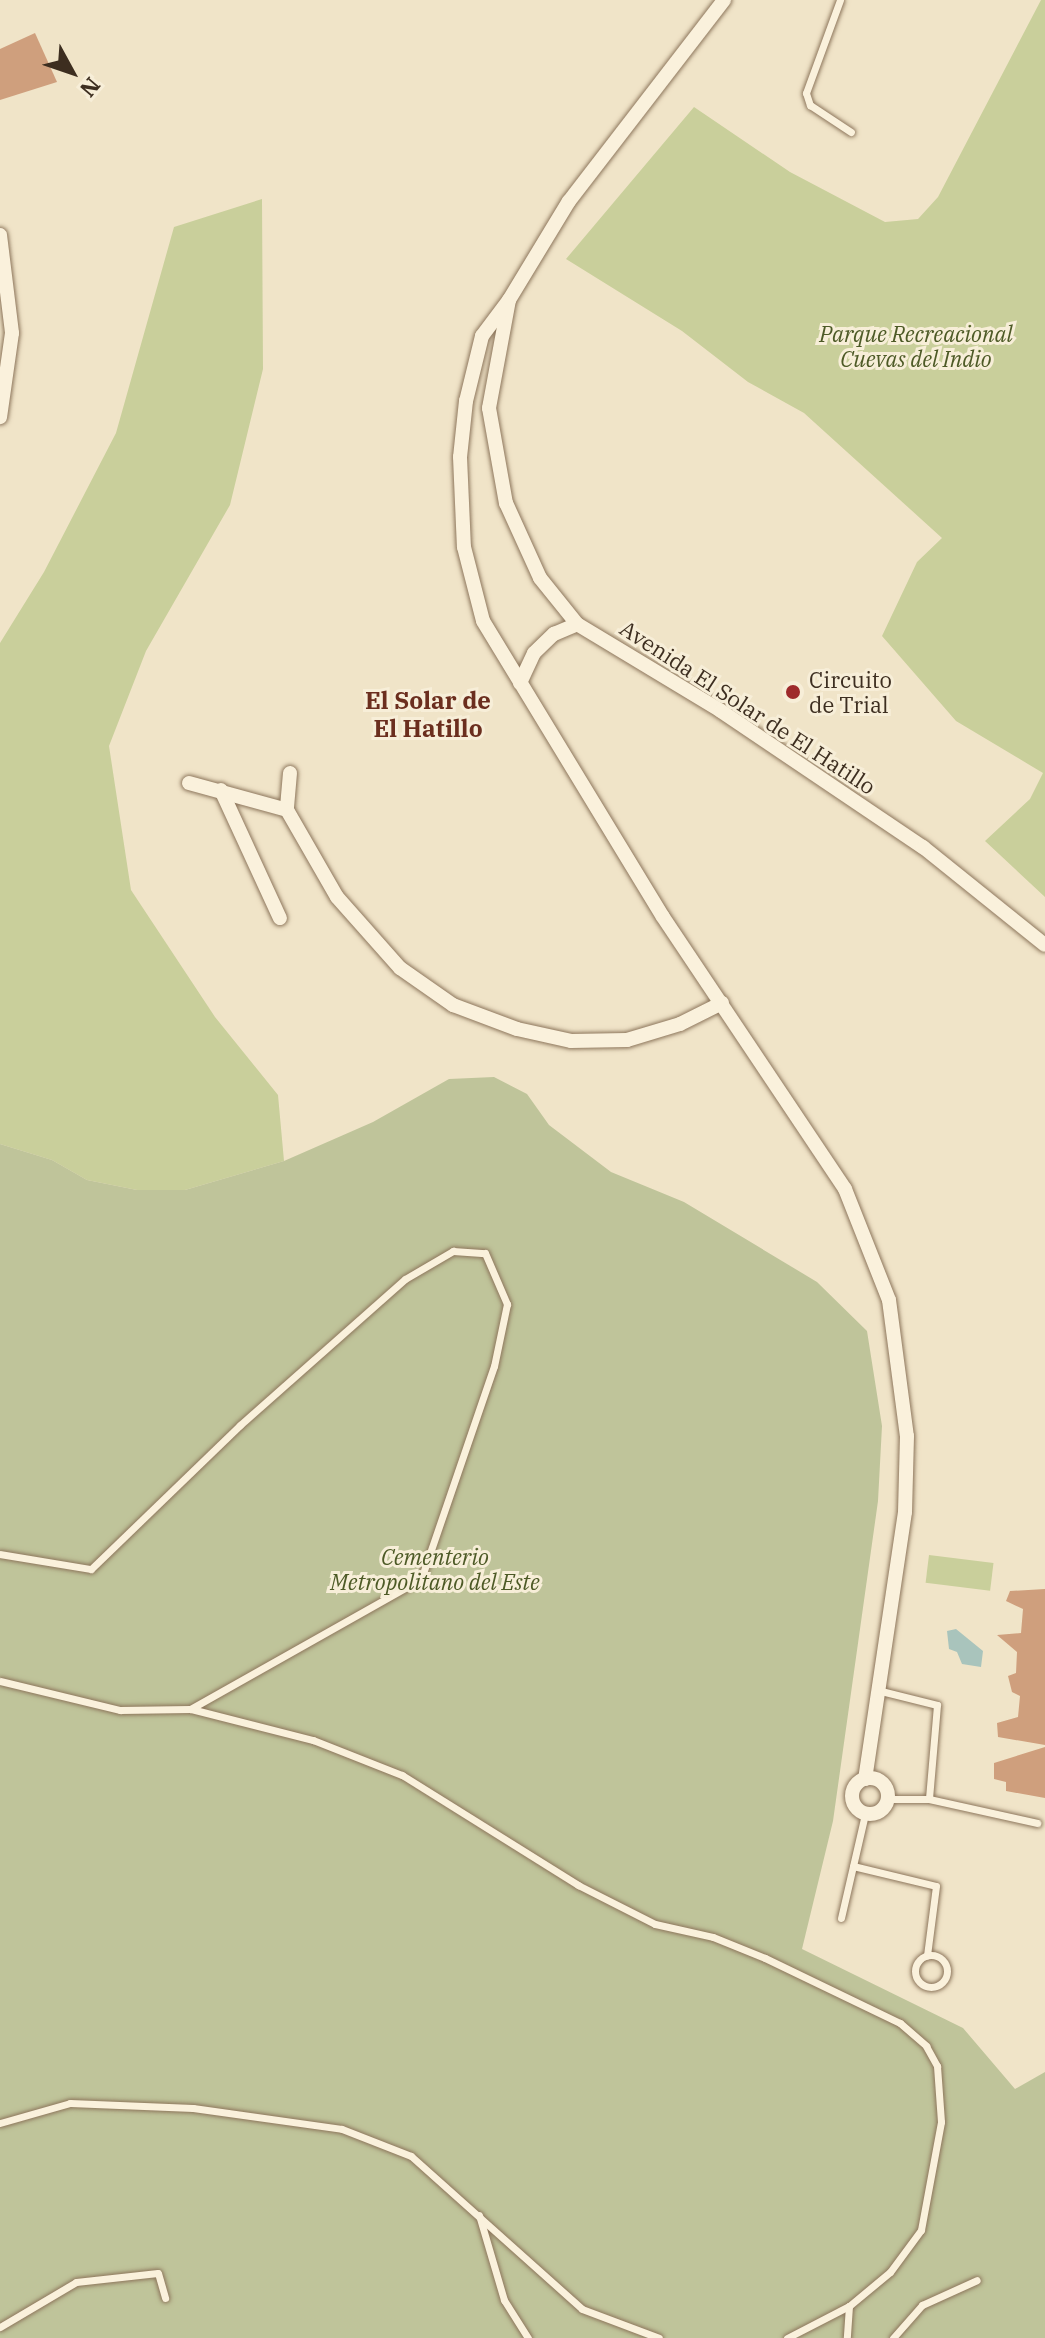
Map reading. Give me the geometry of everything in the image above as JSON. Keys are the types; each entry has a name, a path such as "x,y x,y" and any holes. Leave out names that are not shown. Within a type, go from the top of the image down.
{"street":[{"name":"Avenida El Solar de El Hatillo","path":"724,0 569,201 509,300 489,408 499,478 520,540 552,595 577,624 721,711 923,847 1045,945"},
{"path":"0,235 12,333 0,417"},
{"path":"509,300 482,336 466,401 461,496 472,589 483,621 663,917 845,1189 889,1300 907,1436 905,1512 865,1779 852,1797 865,1814 882,1810 888,1799 882,1782 865,1779"},
{"path":"520,683 534,653 554,634 577,624"},
{"path":"290,773 287,810 316,867 361,927 400,968 453,1005 517,1029 571,1041 627,1040 680,1024 722,1003"},
{"path":"189,783 287,810"},
{"path":"221,790 280,918"}],"lane":[{"path":"840,0 806,93 810,105 851,132"},
{"path":"0,1554 91,1569 240,1425 405,1279 453,1251 485,1253 507,1304 494,1366 421,1579 190,1709"},
{"path":"0,1681 120,1710 190,1709 313,1740 402,1775 578,1885 655,1924 713,1937 765,1958 900,2023 926,2046 937,2066 941,2122 921,2230 890,2272 849,2306 787,2338"},
{"path":"877,1690 937,1705 929,1799"},
{"path":"888,1799 929,1799 1037,1823"},
{"path":"841,1918 865,1814"},
{"path":"853,1866 936,1886 927,1955 918,1961 916,1976 923,1985 938,1985 947,1973 946,1962 927,1955"},
{"path":"0,2123 70,2103 193,2108 342,2129 411,2156 479,2213 582,2309 659,2338"},
{"path":"479,2213 504,2300 528,2338"},
{"path":"0,2327 76,2282 158,2273 165,2298"},
{"path":"893,2338 922,2305 977,2280"},
{"path":"847,2338 849,2306"}],"green space":[{"name":"Parque Recreacional Cuevas del Indio","path":"1041,0 1045,0 1045,897 985,841 1030,799 1043,773 956,721 882,636 917,562 942,538 804,413 748,382 682,331 566,259 694,107 790,172 885,222 918,219 938,197"},
{"path":"262,199 263,369 230,505 146,651 109,746 131,890 215,1017 278,1095 284,1161 185,1190 137,1190 87,1180 52,1160 0,1144 0,643 44,572 116,433 174,227"},
{"name":"Cementerio Metropolitano del Este","path":"494,1077 527,1094 549,1125 611,1172 684,1202 817,1282 867,1331 882,1426 878,1501 833,1821 802,1949 963,2028 1015,2089 1045,2072 1045,2338 0,2338 0,1144 52,1160 87,1180 137,1190 185,1190 284,1161 373,1122 449,1079"},
{"path":"929,1555 994,1563 990,1591 926,1583"}],"water":[{"path":"956,1629 983,1651 981,1667 962,1664 957,1652 949,1649 947,1631"}],"building":[{"path":"35,33 57,82 0,100 0,49"},
{"path":"1045,1589 1045,1745 998,1737 997,1723 1018,1717 1020,1696 1012,1692 1008,1676 1016,1673 1017,1652 997,1635 1021,1633 1023,1609 1006,1601 1010,1591"},
{"path":"1045,1747 1045,1798 1006,1791 1006,1782 994,1779 994,1763"}],"place":[{"name":"Circuito de Trial","path":"793,692"}],"district":[{"name":"El Solar de El Hatillo","path":"428,715"}]}
